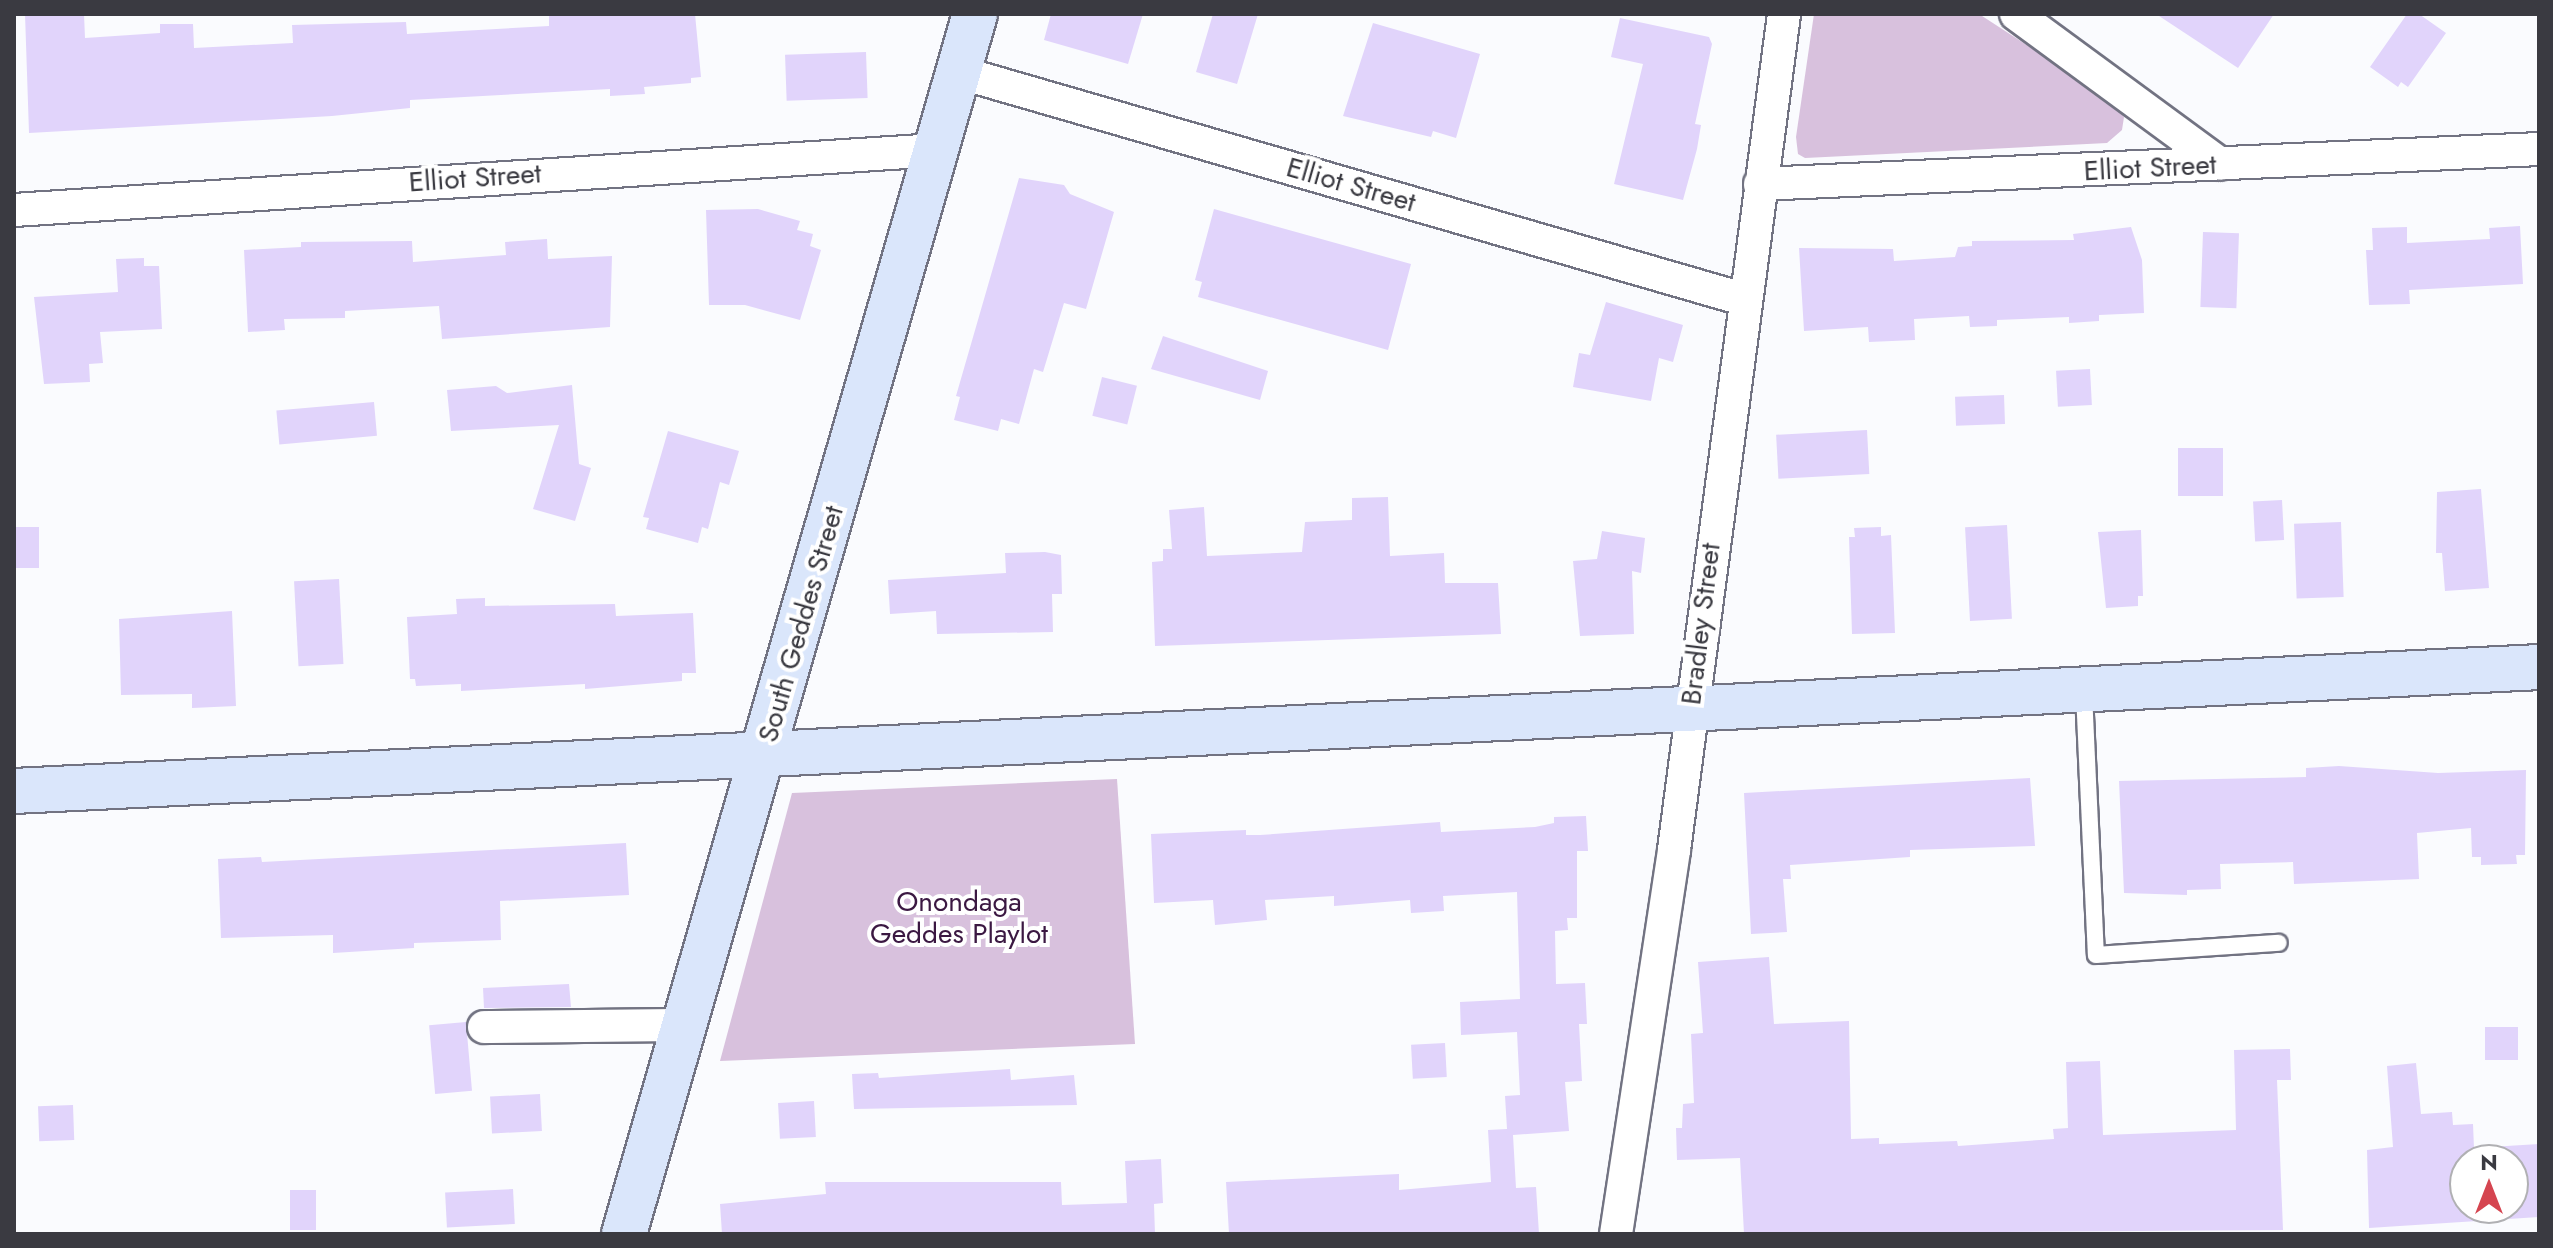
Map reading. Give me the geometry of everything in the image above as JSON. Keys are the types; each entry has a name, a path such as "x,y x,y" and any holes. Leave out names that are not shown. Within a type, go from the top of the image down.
{"main road":[{"name":"South Geddes Street","path":"624,1234 975,14"},
{"path":"14,791 2539,667"}],"street":[{"name":"Bradley Street","path":"1616,1234 1784,14"},
{"path":"2016,14 2220,164"},
{"name":"Elliot Street","path":"958,72 1743,299"},
{"name":"Elliot Street","path":"1760,184 2539,149"},
{"name":"Elliot Street","path":"14,210 936,150"},
{"path":"484,1027 684,1025"}],"lane":[{"path":"2084,690 2096,955 2279,943"}],"green space":[{"path":"1814,14 1979,14 2111,100 2124,117 2122,130 2107,143 1805,158 1798,154 1796,137"},
{"name":"Onondaga Geddes Playlot","path":"1117,779 1135,1044 720,1061 792,793"}],"building":[{"path":"25,14 84,14 85,38 160,33 160,24 193,24 194,48 293,43 292,25 406,22 407,34 549,26 549,16 695,14 701,77 691,78 691,83 644,87 645,94 610,96 610,89 410,100 410,108 332,116 29,133"},
{"path":"1051,14 1143,14 1128,64 1044,40"},
{"path":"1213,14 1258,14 1237,84 1196,72"},
{"path":"2156,14 2274,14 2238,68"},
{"path":"2407,14 2419,14 2446,33 2408,87 2401,82 2398,87 2370,67"},
{"path":"1620,18 1709,37 1712,44 1695,124 1701,125 1697,149 1683,200 1614,184 1643,64 1611,57"},
{"path":"1373,23 1480,54 1456,138 1433,131 1431,137 1343,116"},
{"path":"866,52 868,98 787,101 785,55"},
{"path":"1019,178 1064,185 1070,194 1114,212 1086,309 1064,303 1043,372 1034,369 1019,424 1001,419 998,431 954,420 960,397 956,396"},
{"path":"758,209 800,221 797,230 813,234 810,246 821,250 800,320 745,305 709,305 706,210"},
{"path":"1214,209 1411,264 1388,350 1198,297 1202,282 1195,280"},
{"path":"2520,226 2523,284 2409,290 2410,304 2369,305 2366,250 2373,250 2372,228 2407,227 2407,243 2490,239 2489,228"},
{"path":"2131,227 2142,260 2144,313 2099,315 2099,321 2069,323 2069,317 1997,320 1997,326 1970,327 1969,316 1914,319 1915,340 1869,342 1868,327 1804,331 1799,248 1893,249 1894,261 1955,257 1958,247 1972,246 1972,241 2074,240 2073,234"},
{"path":"2203,232 2239,233 2236,308 2200,307"},
{"path":"547,239 548,259 612,256 610,327 442,339 439,306 345,311 345,318 284,319 285,330 248,332 244,250 301,247 301,242 412,241 413,262 506,255 505,242"},
{"path":"144,258 144,266 159,266 162,329 100,332 103,363 89,364 90,382 44,384 34,297 118,292 116,259"},
{"path":"1606,302 1683,325 1673,362 1659,358 1651,401 1573,387 1579,353 1590,355"},
{"path":"1163,336 1268,371 1260,400 1151,369"},
{"path":"2090,369 2092,405 2058,407 2056,371"},
{"path":"1102,377 1137,386 1127,425 1092,416"},
{"path":"572,385 579,464 591,468 575,521 533,509 559,425 451,431 447,390 496,386 507,393"},
{"path":"2004,395 2005,424 1956,426 1955,397"},
{"path":"374,402 377,436 279,444 276,411"},
{"path":"1867,430 1869,474 1778,479 1776,435"},
{"path":"668,431 739,451 729,485 720,482 708,529 702,527 698,543 646,529 649,518 643,517"},
{"path":"2178,448 2223,448 2223,496 2178,496"},
{"path":"2481,489 2489,588 2445,591 2442,553 2436,553 2437,492"},
{"path":"1388,497 1390,556 1444,553 1445,583 1498,583 1501,634 1155,646 1152,562 1163,561 1163,549 1172,549 1169,510 1204,507 1207,556 1302,552 1305,522 1352,520 1352,498"},
{"path":"2282,500 2284,540 2255,541 2253,502"},
{"path":"2341,522 2344,597 2297,599 2294,524"},
{"path":"2007,525 2012,619 1970,621 1965,527"},
{"path":"14,527 39,527 39,568 14,568"},
{"path":"1881,527 1881,536 1891,535 1895,633 1852,634 1849,537 1855,537 1854,528"},
{"path":"2141,530 2143,596 2138,596 2138,606 2106,608 2098,532"},
{"path":"1602,531 1645,538 1641,573 1632,571 1634,634 1580,636 1573,561 1597,559"},
{"path":"1045,552 1061,555 1062,594 1052,594 1053,632 937,634 936,611 890,614 888,580 1006,573 1005,553"},
{"path":"339,579 343,664 299,666 294,581"},
{"path":"485,598 485,606 615,604 616,616 693,613 696,673 682,673 682,681 585,689 585,684 461,691 461,684 416,686 415,679 410,679 407,617 457,614 456,599"},
{"path":"232,611 236,706 192,708 192,694 121,695 119,619"},
{"path":"2339,766 2438,773 2526,770 2525,855 2516,855 2517,864 2481,865 2481,857 2472,857 2471,828 2417,833 2419,879 2294,884 2293,862 2220,864 2221,889 2187,890 2187,895 2124,893 2119,781 2306,777 2306,768"},
{"path":"2030,778 2035,846 1910,850 1910,857 1790,865 1791,879 1783,879 1787,932 1751,934 1744,793"},
{"path":"1586,816 1588,851 1577,851 1577,918 1567,918 1568,930 1555,931 1556,984 1585,983 1587,1024 1579,1024 1582,1081 1565,1082 1569,1131 1513,1135 1516,1188 1536,1187 1539,1234 1229,1234 1226,1182 1399,1174 1399,1190 1491,1182 1488,1130 1507,1129 1505,1096 1520,1095 1517,1032 1461,1035 1460,1002 1520,999 1517,892 1443,896 1444,911 1411,913 1410,900 1334,906 1334,896 1265,900 1267,920 1215,925 1213,900 1154,903 1151,834 1246,830 1246,835 1260,835 1440,822 1441,832 1535,827 1554,823 1554,817"},
{"path":"626,843 629,895 500,901 501,940 414,943 414,948 333,953 333,935 221,938 218,859 261,857 262,862"},
{"path":"1769,957 1774,1024 1849,1021 1851,1139 1879,1138 1879,1144 1957,1141 1958,1146 2054,1139 2053,1129 2068,1128 2066,1062 2100,1061 2103,1135 2236,1130 2234,1050 2290,1049 2291,1080 2277,1080 2283,1230 1744,1234 1740,1158 1677,1160 1676,1128 1682,1128 1683,1104 1694,1103 1691,1034 1703,1033 1698,962"},
{"path":"569,984 571,1007 484,1008 483,988"},
{"path":"466,1022 472,1091 435,1094 429,1025"},
{"path":"2485,1027 2518,1027 2518,1060 2485,1060"},
{"path":"1445,1043 1447,1077 1413,1079 1411,1045"},
{"path":"2416,1063 2421,1114 2452,1112 2453,1125 2473,1124 2474,1144 2449,1144 2449,1223 2369,1228 2367,1150 2393,1147 2387,1066"},
{"path":"1010,1069 1011,1080 1074,1075 1077,1105 854,1109 852,1074 878,1073 879,1078"},
{"path":"540,1094 542,1131 492,1134 490,1097"},
{"path":"814,1101 816,1137 780,1139 778,1103"},
{"path":"73,1105 74,1140 39,1141 38,1106"},
{"path":"2539,1144 2539,1217 2529,1218 2529,1145"},
{"path":"1161,1159 1163,1203 1154,1204 1155,1234 722,1234 720,1204 826,1194 825,1182 1061,1182 1062,1205 1127,1203 1125,1161"},
{"path":"513,1189 515,1224 447,1228 445,1193"},
{"path":"290,1190 316,1190 316,1230 290,1230"}]}
